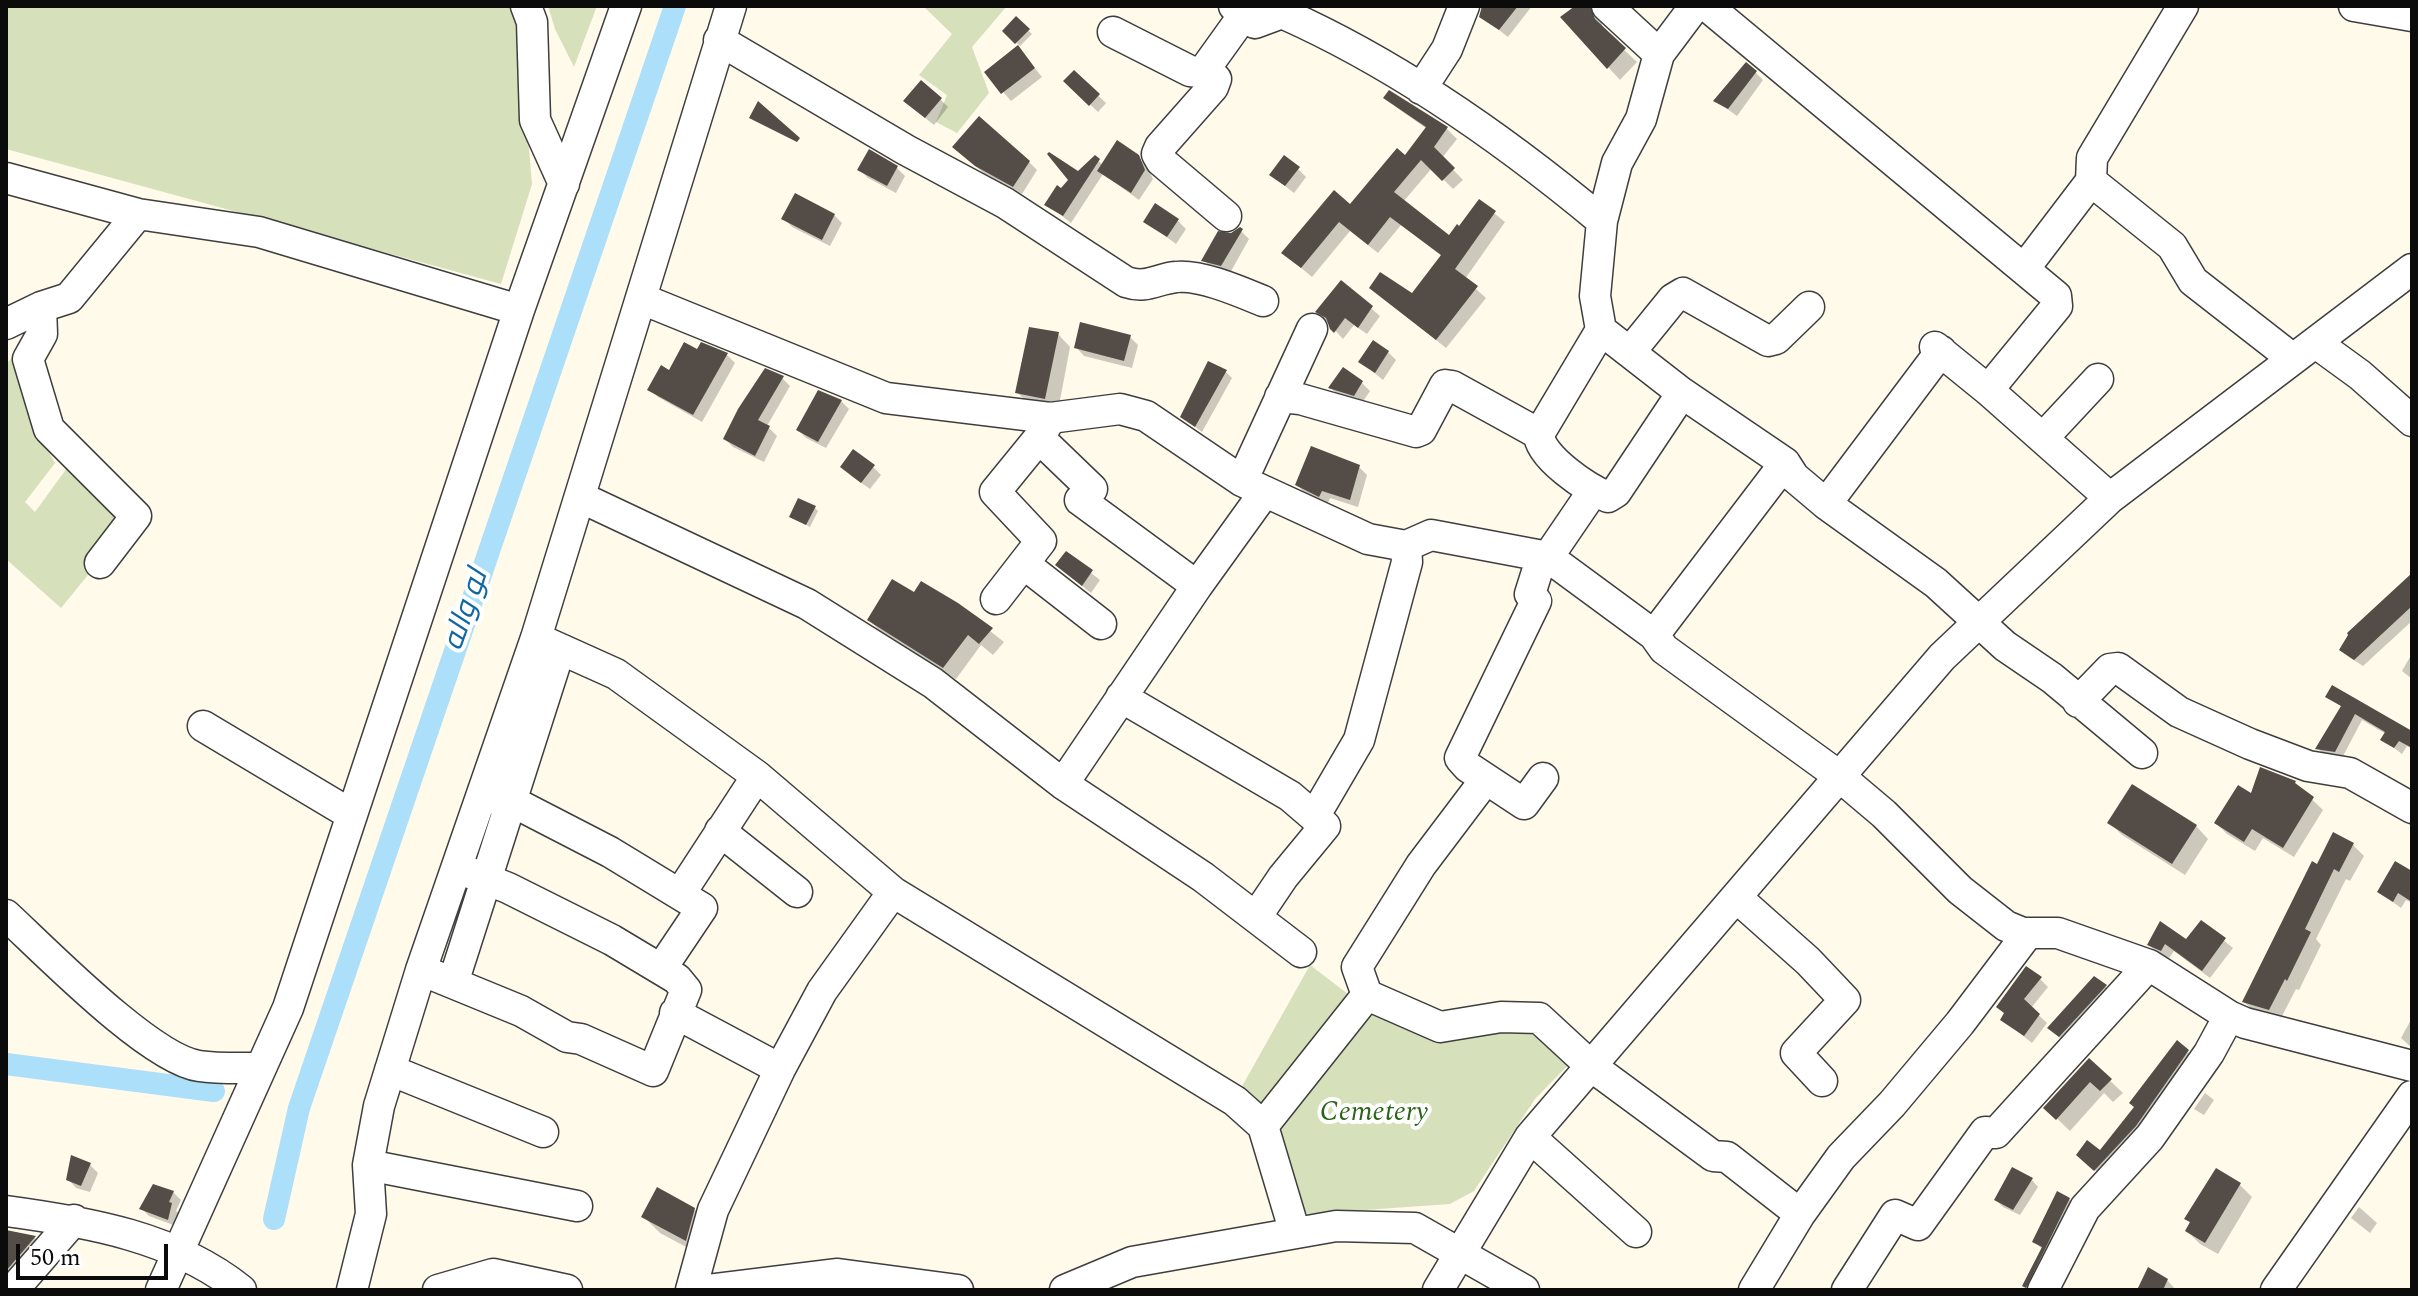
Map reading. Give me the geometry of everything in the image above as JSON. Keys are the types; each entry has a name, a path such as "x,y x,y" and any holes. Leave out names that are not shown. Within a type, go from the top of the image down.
{"street":[{"path":"526,6 532,22 535,120 564,184"},
{"path":"161,1290 288,1008 519,310 626,6"},
{"path":"352,1290 371,1214 368,1165 379,1106 421,970 458,868 496,799 548,644 580,497 731,6"},
{"path":"1421,89 1447,49 1464,6"},
{"path":"1607,6 1659,54"},
{"path":"1682,393 1616,492 1608,497 1593,491 1539,444 1539,434 1601,330 1595,296 1602,221 1617,163 1641,119 1659,54 1695,6"},
{"path":"1707,6 2056,296 2057,306 1988,390"},
{"path":"2024,269 2091,181 2092,158 2183,6"},
{"path":"2354,6 2412,16"},
{"path":"1113,32 1190,71 1199,72 1205,69 1239,11 1255,23 1282,13 1319,30 1421,89 1550,178 1602,221"},
{"path":"719,40 906,150 1005,203 1126,282 1138,286 1178,276 1195,278 1263,301"},
{"path":"1205,69 1216,79 1213,87 1157,154 1161,161 1226,216"},
{"path":"6,178 138,214 259,232 519,310"},
{"path":"2091,181 2172,246 2193,281 2305,351 2360,375 2412,421"},
{"path":"6,324 69,298 138,214"},
{"path":"1438,1290 1530,1137 1942,657 2110,498 2412,269"},
{"path":"1630,352 1673,299 1683,293 1768,341 1776,339 1809,307"},
{"path":"642,299 886,398 1045,428 1120,409 1146,416 1253,487 1368,539 1406,546 1431,535 1545,557 1654,635 1664,649 1839,776 1884,814 1960,890 2006,926 2028,933 2058,933 2149,965 2245,1023 2412,1066"},
{"path":"41,307 42,334 28,359 49,429 136,516 100,563"},
{"path":"1063,784 1197,586 1253,487 1280,397 1312,329"},
{"path":"1601,330 1682,393 1785,463 1794,477 1826,504 1936,583 2005,646 2052,678 2142,753"},
{"path":"1826,504 1938,349 2110,498"},
{"path":"2043,438 2098,379"},
{"path":"1280,397 1300,399 1416,432 1421,430 1445,385 1452,386 1539,434"},
{"path":"996,599 1041,541 995,492 1045,428"},
{"path":"1045,428 1092,489 1080,500 1197,586"},
{"path":"1654,635 1785,463"},
{"path":"1543,778 1524,804 1460,758 1536,601 1530,594 1545,557 1593,491"},
{"path":"580,497 807,604 933,683 1063,784 1203,877 1301,952"},
{"path":"1314,817 1359,740 1407,562 1406,546"},
{"path":"1024,564 1101,624"},
{"path":"548,644 616,674 757,776 893,892 1235,1101 1263,1126 1295,1233"},
{"path":"2078,702 2110,669 2118,668 2179,712 2308,766 2350,773 2412,808"},
{"path":"1121,697 1290,796 1325,826 1283,877 1256,917"},
{"path":"203,726 352,815"},
{"path":"680,894 757,776"},
{"path":"1486,779 1421,865 1357,967 1367,995 1440,1027 1501,1017 1539,1018 1591,1066 1713,1156 1727,1157 1800,1214"},
{"path":"453,983 488,881 496,799"},
{"path":"496,799 610,852 702,908 661,969"},
{"path":"720,831 797,892"},
{"path":"421,970 521,1011 567,1037 581,1039 653,1071 686,990 677,979 612,940 508,888 458,868"},
{"path":"691,1290 713,1210 780,1069 822,991 893,892"},
{"path":"1736,897 1808,961 1845,1000 1796,1053 1822,1081"},
{"path":"6,915 105,1006 168,1054 197,1066 261,1068"},
{"path":"1754,1290 1800,1214 1841,1157 1892,1104 1960,1023 2028,933"},
{"path":"1847,1290 1895,1215 1918,1225 1985,1132 1996,1133 2149,965"},
{"path":"1263,1126 1367,995"},
{"path":"675,1013 780,1069"},
{"path":"2043,1290 2085,1208 2150,1137 2209,1053 2229,1016"},
{"path":"390,1070 543,1132"},
{"path":"2276,1290 2412,1096"},
{"path":"1530,1137 1636,1232"},
{"path":"368,1165 577,1206"},
{"path":"6,1211 74,1220 178,1250 222,1274 241,1290"},
{"path":"13,1290 74,1220"},
{"path":"1065,1290 1132,1262 1336,1226 1415,1228 1524,1290"},
{"path":"438,1290 493,1274 567,1290"},
{"path":"708,1290 838,1274 958,1290"}],"green space":[{"path":"6,6 510,6 519,33 532,184 501,284 6,149"},
{"path":"548,6 597,6 574,67 555,29"},
{"path":"923,6 1007,6 972,47 989,93 957,133 936,122 947,95 919,75 952,34"},
{"path":"13,357 23,372 26,411 55,463 25,502 35,512 67,468 120,516 92,570 61,608 6,559 6,364"},
{"name":"Cemetery","path":"1310,965 1365,1007 1538,1023 1574,1059 1535,1099 1474,1191 1450,1204 1308,1214 1267,1176 1280,1130 1240,1090"}],"building":[{"path":"1482,6 1518,6 1499,30 1479,17"},
{"path":"1575,6 1590,6 1595,19 1626,48 1607,69 1560,17"},
{"path":"1016,16 1030,29 1015,44 1002,31"},
{"path":"1018,45 1035,68 1001,94 984,72"},
{"path":"1746,62 1757,71 1728,109 1713,101"},
{"path":"1074,70 1100,94 1089,106 1063,81"},
{"path":"921,80 942,98 925,118 903,101"},
{"path":"1389,90 1448,127 1434,147 1455,168 1442,181 1421,160 1394,192 1449,235 1479,199 1496,211 1455,269 1478,286 1436,340 1369,288 1380,272 1412,293 1441,255 1390,217 1368,245 1339,222 1301,268 1281,253 1334,190 1350,204 1397,148 1405,155 1426,127 1383,98"},
{"path":"758,101 800,138 797,142 749,118"},
{"path":"979,116 1030,161 1013,187 975,166 952,147"},
{"path":"1117,140 1139,155 1145,170 1131,193 1097,171"},
{"path":"869,149 898,166 887,186 857,170"},
{"path":"1049,152 1078,171 1095,155 1100,159 1063,216 1044,205 1057,185 1061,188 1068,180 1047,154"},
{"path":"1284,155 1300,167 1285,186 1269,175"},
{"path":"795,193 835,214 822,240 781,219"},
{"path":"1155,203 1179,219 1167,237 1143,222"},
{"path":"1240,227 1243,229 1221,266 1201,261 1218,231 1231,233"},
{"path":"1341,280 1373,306 1358,328 1345,318 1334,333 1326,318 1315,312"},
{"path":"1080,322 1131,335 1124,361 1074,348"},
{"path":"1029,327 1059,332 1045,399 1015,393"},
{"path":"1373,340 1389,351 1375,373 1358,362"},
{"path":"684,342 697,349 701,342 728,353 693,415 647,390 661,365 669,370"},
{"path":"1208,361 1227,370 1195,427 1180,417"},
{"path":"1343,367 1363,381 1354,396 1328,388"},
{"path":"765,368 784,376 758,420 770,426 755,456 723,439"},
{"path":"818,390 842,400 818,442 796,430"},
{"path":"1311,446 1360,465 1350,500 1322,491 1319,497 1295,485"},
{"path":"853,449 875,465 861,483 840,467"},
{"path":"798,498 816,506 806,525 789,517"},
{"path":"1066,551 1093,570 1082,586 1055,565"},
{"path":"2412,573 2412,606 2354,660 2339,650 2347,633"},
{"path":"892,579 914,592 921,581 993,628 979,644 968,635 943,668 867,620"},
{"path":"2332,685 2412,731 2412,748 2399,741 2394,748 2380,740 2385,732 2355,714 2335,752 2315,749 2341,706 2325,697"},
{"path":"2260,767 2296,781 2314,797 2283,848 2252,829 2244,842 2214,823 2238,785 2251,793"},
{"path":"2132,784 2197,825 2172,864 2107,823"},
{"path":"2333,832 2354,843 2339,872 2334,869 2305,929 2311,932 2287,981 2285,979 2269,1010 2242,1002 2312,861 2317,864"},
{"path":"2395,861 2412,871 2412,902 2398,893 2393,902 2377,892"},
{"path":"2201,920 2226,938 2202,971 2165,944 2161,951 2147,945 2160,921 2186,939"},
{"path":"2026,966 2042,977 2024,999 2040,1014 2024,1036 2000,1020 2004,1013 1996,1007"},
{"path":"2094,976 2107,985 2059,1037 2047,1028"},
{"path":"2177,1040 2189,1050 2136,1126 2094,1171 2076,1155 2087,1140 2100,1150 2134,1107 2129,1103"},
{"path":"2089,1058 2112,1079 2100,1091 2090,1082 2056,1120 2043,1108"},
{"path":"71,1155 91,1163 81,1186 66,1180"},
{"path":"2012,1167 2033,1178 2013,1210 1994,1200"},
{"path":"2216,1168 2241,1183 2205,1243 2185,1231 2190,1222 2184,1219"},
{"path":"153,1184 174,1191 169,1202 172,1203 168,1220 139,1209"},
{"path":"657,1187 695,1208 686,1241 641,1217"},
{"path":"2057,1191 2070,1198 2026,1288 2022,1286 2042,1247 2032,1242"},
{"path":"6,1230 36,1236 6,1271"},
{"path":"2148,1267 2168,1279 2163,1290 2137,1290"}],"waterway":[{"name":"لو واله","path":"274,1219 299,1108 675,6"},
{"path":"6,1064 214,1091"}]}
